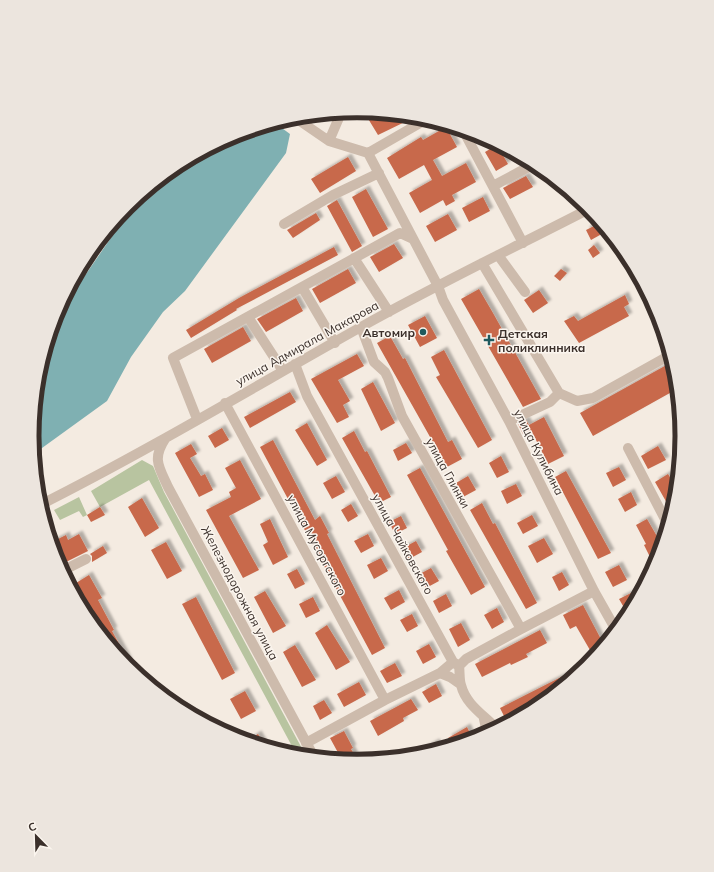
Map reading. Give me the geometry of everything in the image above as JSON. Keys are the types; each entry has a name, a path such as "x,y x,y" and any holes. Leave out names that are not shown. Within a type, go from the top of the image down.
{"street":[{"path":"329,141 338,119"},
{"path":"303,123 329,141 368,153 418,124"},
{"path":"467,138 523,243"},
{"name":"улица Кулибина","path":"368,153 438,286 443,300 509,421 594,591 613,624"},
{"path":"493,186 527,168"},
{"path":"284,224 333,195 378,173"},
{"name":"улица Адмирала Макарова","path":"46,502 165,439 196,419 335,343 361,327 583,212"},
{"path":"196,419 173,358 400,233 413,239"},
{"path":"498,255 524,292"},
{"path":"354,258 389,312"},
{"path":"482,264 559,393 577,400 593,398 665,358"},
{"path":"302,287 335,343"},
{"path":"248,317 283,371"},
{"name":"улица Глинки","path":"361,327 374,362 385,372 388,378 402,416 521,629"},
{"name":"улица Чайковского","path":"295,364 307,396 456,664 460,684 469,701 484,719 491,724"},
{"path":"509,421 550,402 559,393"},
{"name":"улица Мусоргского","path":"225,403 385,700"},
{"name":"Железнодорожная улица","path":"165,439 158,449 158,464 168,487 310,750"},
{"path":"628,448 664,518"},
{"path":"68,568 86,560"},
{"path":"306,743 594,591"},
{"path":"440,673 450,677 460,684"},
{"path":"484,719 486,727"}],"green space":[{"path":"142,460 153,466 164,492 302,749 293,747 149,480 100,507 91,491"},
{"path":"79,497 87,515 83,517 79,511 60,520 54,510"}],"water":[{"path":"281,127 290,134 286,153 185,291 163,312 131,357 107,401 40,449 40,415 45,374 63,314 74,292 122,221 147,197 163,184 198,161 235,142"}],"building":[{"path":"368,119 405,122 378,135"},
{"path":"441,130 449,132 457,147 433,160 442,176 466,163 476,182 452,195 455,201 446,206 443,200 420,213 409,193 432,180 424,165 399,179 387,158 421,137 423,140"},
{"path":"492,148 498,151 502,153 508,164 496,171 485,152"},
{"path":"348,157 356,171 320,193 311,179"},
{"path":"526,176 533,187 510,199 503,188"},
{"path":"366,189 388,229 373,237 352,197"},
{"path":"483,197 490,211 469,222 462,208"},
{"path":"337,200 362,246 352,252 327,206"},
{"path":"316,213 320,220 293,238 287,230"},
{"path":"448,214 457,230 435,242 426,226"},
{"path":"595,225 602,234 591,240 586,230"},
{"path":"394,244 403,258 379,272 370,257"},
{"path":"594,245 600,253 593,258 588,250"},
{"path":"334,247 338,255 236,309 237,310 191,338 186,330 239,298"},
{"path":"348,269 356,283 320,303 312,289"},
{"path":"561,269 567,273 560,281 554,276"},
{"path":"479,289 541,399 523,407 461,299"},
{"path":"539,290 548,303 533,313 524,300"},
{"path":"625,295 629,304 624,307 629,316 579,343 564,321 574,316 578,321"},
{"path":"296,298 303,311 266,332 257,319"},
{"name":"Автомир","path":"425,316 437,338 420,347 408,325"},
{"path":"243,327 251,341 212,363 204,349"},
{"path":"390,336 403,359 405,358 448,442 452,440 462,459 447,467 377,343"},
{"path":"444,350 492,440 478,448 436,377 440,375 431,357"},
{"path":"357,354 364,366 338,380 350,401 343,405 349,417 337,423 311,379"},
{"path":"667,365 672,392 593,436 580,413"},
{"path":"373,382 395,423 381,431 361,389"},
{"path":"290,392 296,402 250,428 244,417"},
{"path":"544,417 564,456 548,464 531,430 523,434 518,424 526,420 529,425"},
{"path":"307,423 327,460 317,466 295,430"},
{"path":"222,428 229,440 215,448 208,436"},
{"path":"354,431 365,452 367,451 391,497 379,503 342,438"},
{"path":"273,440 315,520 320,516 329,533 327,534 385,648 372,655 260,447"},
{"path":"406,443 412,453 398,461 393,450"},
{"path":"191,444 197,454 190,458 201,476 205,474 213,490 199,497 175,453"},
{"path":"658,446 666,460 648,469 641,456"},
{"path":"501,456 509,472 497,478 489,463"},
{"path":"240,460 261,499 229,516 259,570 243,578 206,510 231,497 229,492 236,488 225,468"},
{"path":"619,467 626,480 613,487 606,473"},
{"path":"420,468 485,587 471,595 446,551 448,550 407,475"},
{"path":"566,471 611,553 598,559 555,477"},
{"path":"668,474 672,480 667,504 655,482"},
{"path":"336,476 345,492 332,499 323,483"},
{"path":"468,476 476,490 463,497 456,483"},
{"path":"516,484 522,496 507,504 501,491"},
{"path":"631,492 637,505 625,512 618,499"},
{"path":"142,498 159,528 145,537 128,507"},
{"path":"482,503 493,524 495,523 537,603 526,609 470,510"},
{"path":"351,504 358,516 348,522 341,510"},
{"path":"100,507 105,515 91,522 87,515"},
{"path":"532,515 538,526 523,534 517,523"},
{"path":"401,516 407,528 395,534 389,522"},
{"path":"270,519 288,557 273,565 263,545 268,542 260,524"},
{"path":"647,519 658,538 651,559 644,545 646,544 636,525"},
{"path":"79,534 88,551 66,562 63,558 57,540 66,535 68,540"},
{"path":"368,534 374,546 361,553 354,541"},
{"path":"544,538 553,554 537,563 528,546"},
{"path":"416,541 422,552 409,559 403,548"},
{"path":"166,542 182,571 167,579 151,550"},
{"path":"103,546 107,553 92,562 92,556 90,554"},
{"path":"381,558 388,571 374,579 367,565"},
{"path":"619,565 627,580 613,587 605,572"},
{"path":"431,568 439,581 426,588 418,575"},
{"path":"297,569 305,584 295,589 287,574"},
{"path":"562,572 569,585 559,591 552,577"},
{"path":"89,575 102,598 98,600 123,652 93,613 76,583"},
{"path":"399,590 405,602 391,610 384,598"},
{"path":"265,591 286,626 273,633 254,597"},
{"path":"633,592 624,608 619,599"},
{"path":"446,594 452,606 439,613 433,601"},
{"path":"196,597 235,673 222,680 182,604"},
{"path":"313,597 320,611 306,618 299,604"},
{"path":"583,605 601,640 591,652 576,626 570,629 563,615"},
{"path":"497,608 504,622 492,629 484,615"},
{"path":"412,614 418,626 407,632 400,620"},
{"path":"461,623 470,640 458,647 449,629"},
{"path":"327,625 350,662 336,670 315,633"},
{"path":"540,630 547,643 526,654 528,657 511,665 510,663 482,677 475,664"},
{"path":"429,644 436,657 423,664 416,651"},
{"path":"295,645 316,680 302,687 283,652"},
{"path":"395,663 402,676 387,683 380,671"},
{"path":"565,675 566,676 534,700 505,717 500,708"},
{"path":"359,682 366,695 344,707 337,694"},
{"path":"436,684 442,696 429,703 422,692"},
{"path":"245,691 256,711 241,719 230,699"},
{"path":"411,699 418,710 403,718 404,721 378,736 370,721"},
{"path":"324,700 332,713 320,720 313,706"},
{"path":"467,727 470,733 449,740 448,738"},
{"path":"344,731 353,748 351,749 354,754 338,753 330,738"},
{"path":"258,734 261,739 255,737"}],"place":[{"name":"Автомир","path":"423,332"},
{"name":"Детская поликлинника","path":"489,340"}]}
